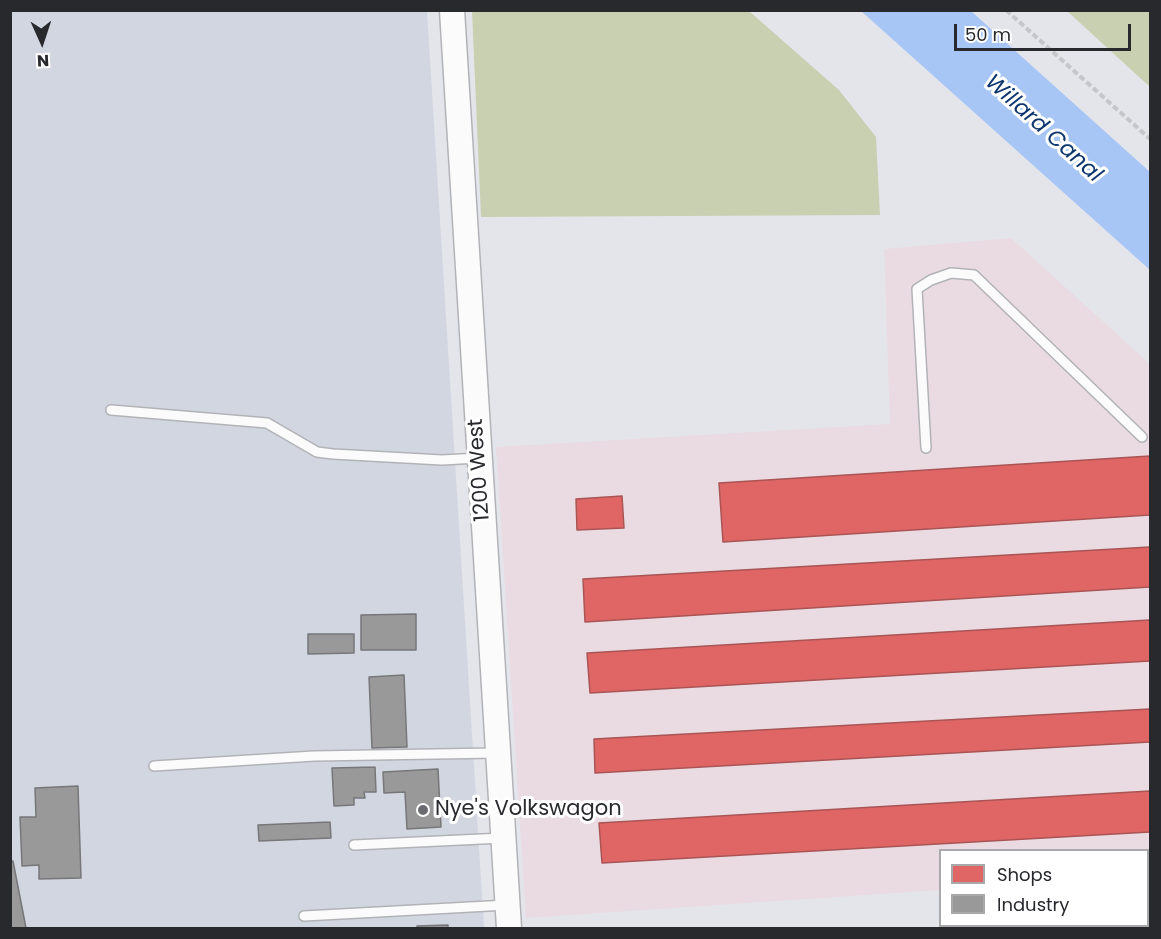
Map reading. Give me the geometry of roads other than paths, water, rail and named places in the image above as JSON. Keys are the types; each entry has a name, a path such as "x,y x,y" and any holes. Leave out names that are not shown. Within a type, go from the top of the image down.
{"street":[{"name":"1200 West","path":"452,10 508,917"}],"lane":[{"path":"926,448 917,290 931,280 951,273 974,276 1142,437"},
{"path":"111,410 267,423 317,452 442,460 479,458"},
{"path":"154,766 314,756 498,753"},
{"path":"354,845 503,838"},
{"path":"304,916 508,917"}],"water":[{"name":"Willard Canal","path":"861,11 971,11 1150,172 1150,270"}],"place":[{"name":"Nye's Volkswagon","path":"423,810"}]}
